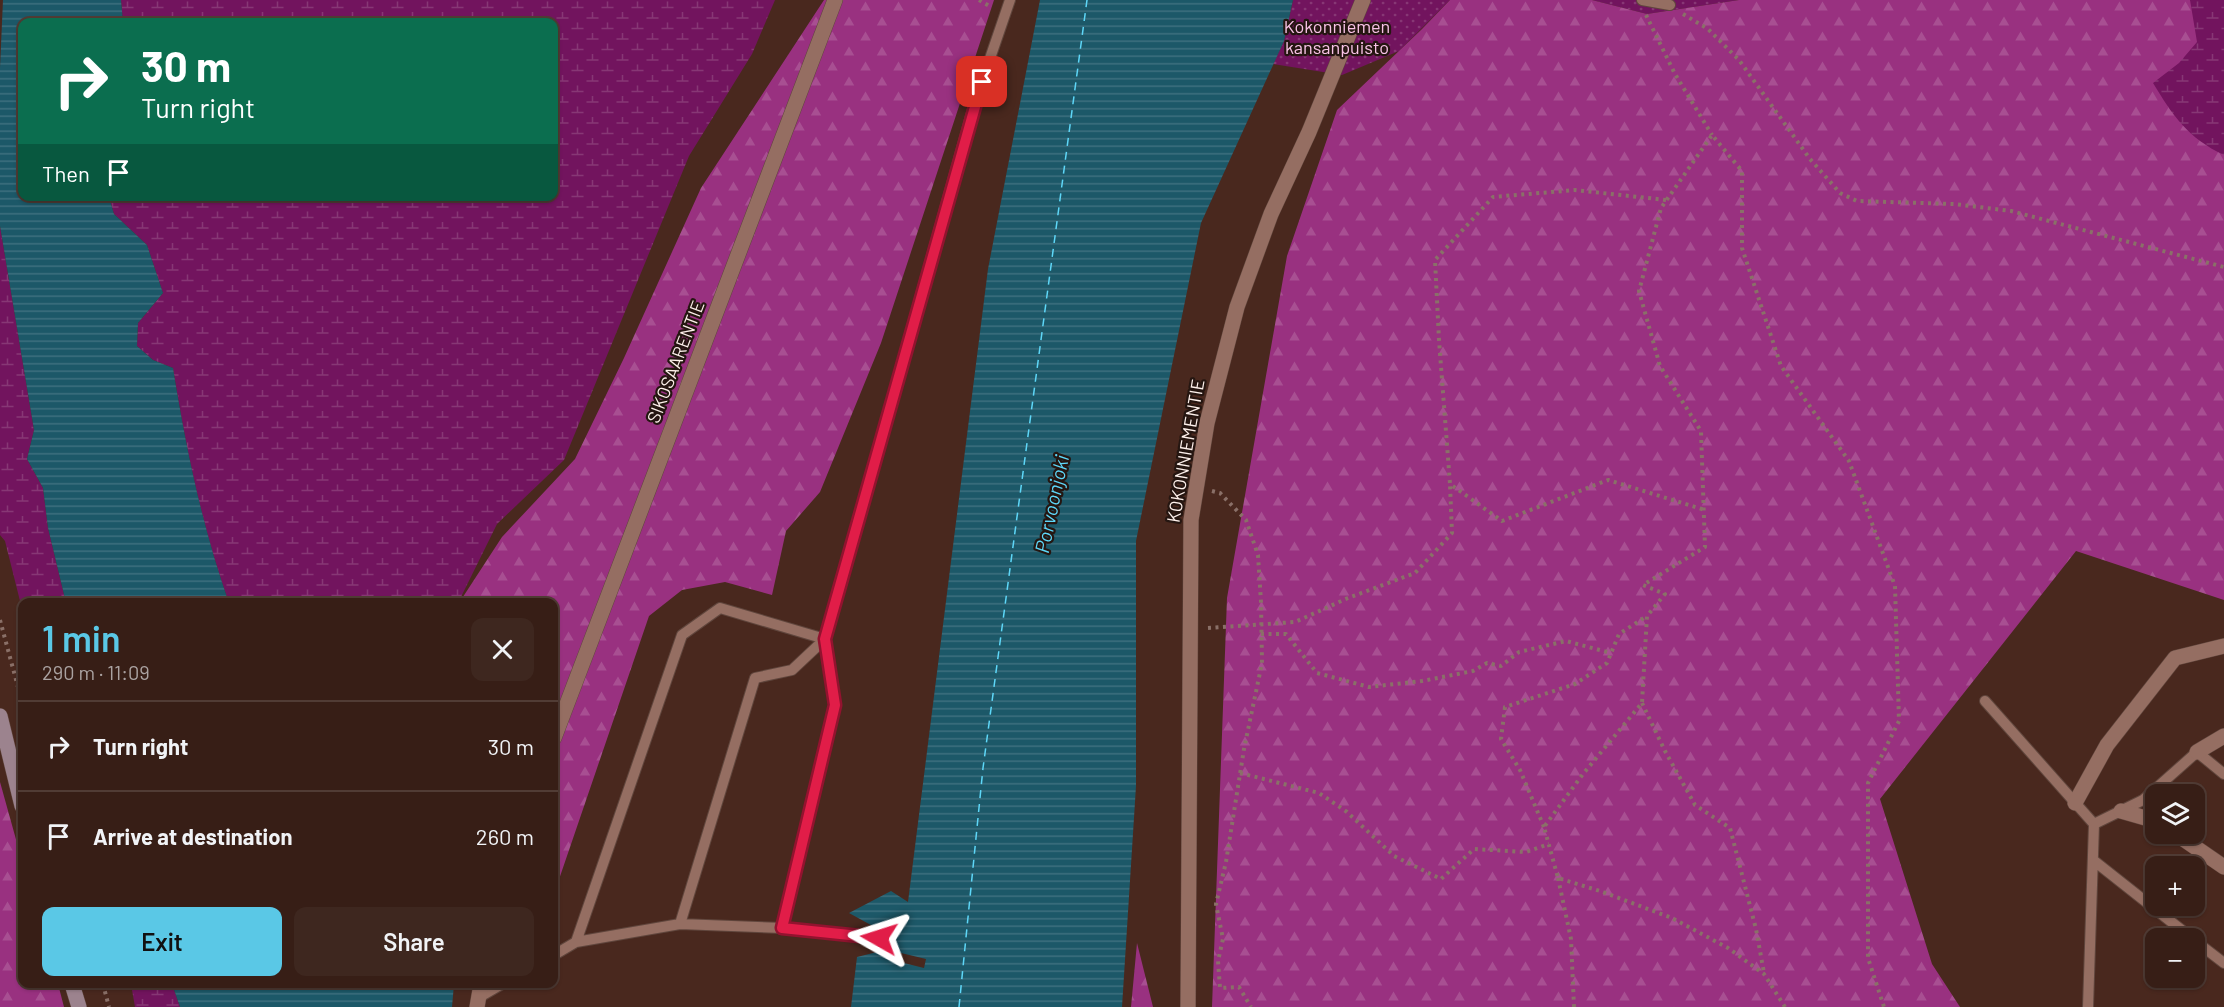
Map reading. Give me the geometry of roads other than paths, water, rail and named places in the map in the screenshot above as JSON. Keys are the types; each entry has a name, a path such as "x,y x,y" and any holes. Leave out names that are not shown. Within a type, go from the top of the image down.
{"street":[{"name":"SIKOSAARENTIE","path":"558,727 835,0"},
{"name":"KOKONNIEMENTIE","path":"1188,1007 1191,520 1207,423 1237,307 1271,214 1309,132 1362,0"},
{"path":"2074,803 2108,745 2175,658 2224,646"},
{"path":"0,716 18,790"},
{"path":"2197,752 2224,736"},
{"path":"2121,811 2145,818"},
{"path":"2191,844 2224,867"},
{"path":"73,988 79,1007"}],"lane":[{"path":"782,928 835,705 825,639 971,116 1010,0"},
{"path":"1643,0 1670,5"},
{"path":"576,942 682,635 720,608 825,639"},
{"path":"680,924 755,678 792,670 825,639"},
{"path":"1985,701 2094,824 2088,1007"},
{"path":"2094,824 2143,800 2197,752 2224,774"},
{"path":"2093,860 2180,928"},
{"path":"558,953 576,942 680,924 782,928 879,938"},
{"path":"2205,948 2224,963"},
{"path":"478,996 494,988"}],"water":[{"path":"3,0 121,0 123,18 18,18 18,201 110,201 114,214 147,245 163,293 138,323 137,346 153,360 173,368 196,487 227,598 65,598 48,528 43,488 27,459 34,430 0,226 0,68"},
{"name":"Porvoonjoki","path":"1040,0 1293,0 1284,41 1201,223 1136,541 1136,786 1122,1007 851,1007 857,957 877,952 880,930 849,913 891,891 908,902 988,269"},
{"path":"173,988 454,988 452,1007 180,1007"}],"park label":[{"name":"Kokonniemen kansanpuisto","path":"1337,37"}]}
